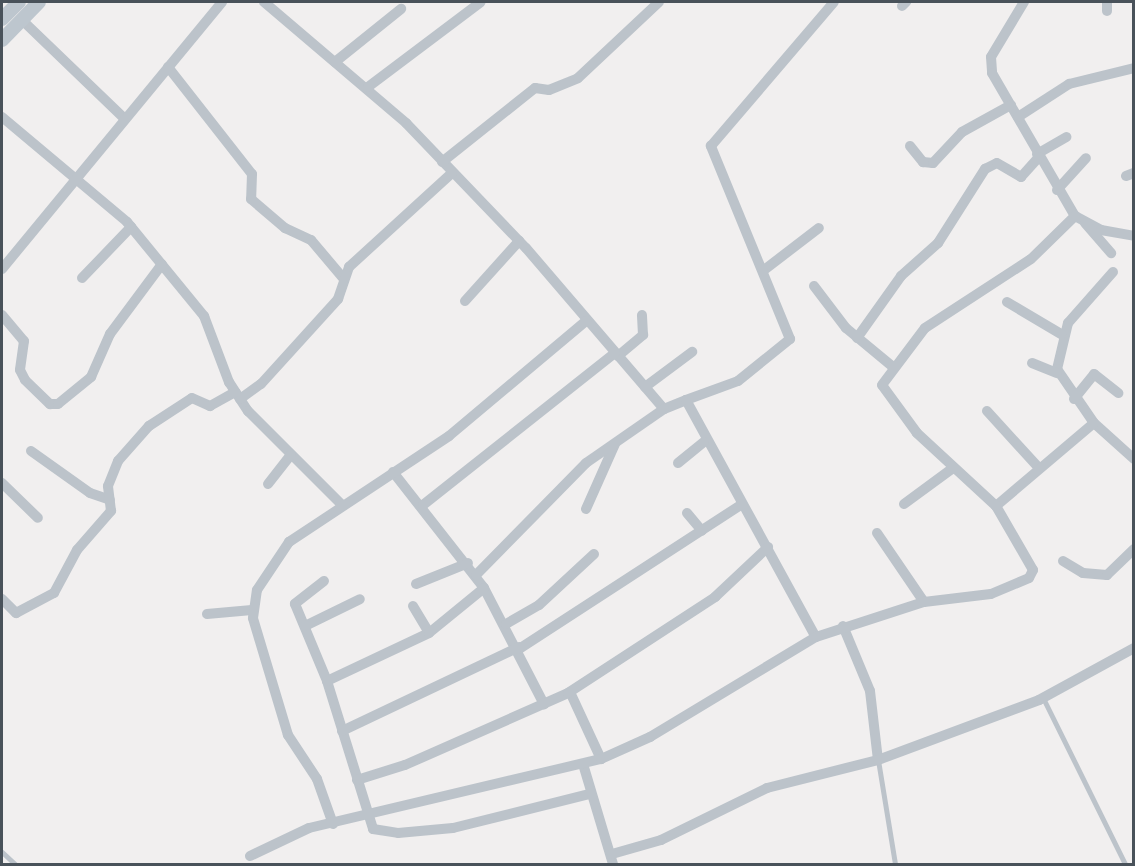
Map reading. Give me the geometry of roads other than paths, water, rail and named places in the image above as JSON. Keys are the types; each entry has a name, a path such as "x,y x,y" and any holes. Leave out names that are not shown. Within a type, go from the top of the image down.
{"main road":[{"path":"2,19 19,2"},
{"path":"2,40 39,2"}],"street":[{"path":"2,269 222,2"},
{"path":"264,2 368,87 442,162 519,241 664,409"},
{"path":"368,87 481,2"},
{"path":"442,162 535,88 549,90 578,78 659,2"},
{"path":"476,575 586,463 664,409 738,381 790,339 764,270 711,146 834,2"},
{"path":"1024,2 990,63 1057,190 1075,216 1085,223 1111,254"},
{"path":"335,62 401,9"},
{"path":"22,20 125,119"},
{"path":"168,67 252,174 251,199 285,228 311,240 344,279"},
{"path":"1018,117 1069,84 1134,68"},
{"path":"910,146 923,162 933,163 962,132 1011,105"},
{"path":"2,117 77,177 131,227 204,316 237,395 291,455 342,505"},
{"path":"857,338 901,276 938,243 985,169 997,163 1021,177 1038,156 1067,137"},
{"path":"1057,190 1086,158"},
{"path":"2,599 16,613 48,599 77,550 109,515 108,486 118,461 149,426 192,398 210,406 261,384 338,299 344,279 362,254 452,173"},
{"path":"250,856 296,831 366,817 601,759 650,737 816,637 843,626 924,602 991,594 1029,579 1030,565 996,506 953,468 886,398 882,385 893,367 925,328 1031,259 1075,216"},
{"path":"1085,223 1134,236"},
{"path":"82,278 131,227"},
{"path":"764,270 819,228"},
{"path":"465,301 519,241"},
{"path":"2,315 24,341 20,370 25,380 50,404 58,404 92,376 110,334 162,264"},
{"path":"1057,373 1061,336 1113,272"},
{"path":"814,286 857,338 893,367"},
{"path":"1007,302 1061,336"},
{"path":"423,505 643,335 642,315"},
{"path":"333,824 317,778 288,735 252,610 257,590 285,547 342,505 449,436 586,321"},
{"path":"1038,326 1061,336"},
{"path":"645,387 692,352"},
{"path":"1032,363 1057,373 1074,399 1094,423 1134,459"},
{"path":"1074,399 1094,374 1118,393"},
{"path":"686,400 705,442 768,547 816,637"},
{"path":"987,411 1037,466"},
{"path":"996,506 1037,466 1094,423"},
{"path":"678,463 705,442"},
{"path":"586,508 615,444"},
{"path":"31,451 90,493 110,500"},
{"path":"268,484 291,455"},
{"path":"904,504 953,468"},
{"path":"393,472 423,505 476,575 519,648 544,704"},
{"path":"2,483 38,518"},
{"path":"342,731 519,648 742,504"},
{"path":"687,513 702,531"},
{"path":"877,533 924,602"},
{"path":"357,780 405,765 570,692 715,597 768,547"},
{"path":"1063,561 1083,573 1107,575 1134,549"},
{"path":"506,624 538,605 594,554"},
{"path":"416,584 468,563"},
{"path":"324,581 295,602 327,681 366,817 380,832 431,830 589,794"},
{"path":"327,681 429,633 484,588"},
{"path":"305,626 360,598"},
{"path":"413,606 429,633"},
{"path":"207,614 252,610"},
{"path":"843,626 870,691 878,760"},
{"path":"584,764 589,794 612,859 662,840 766,788 878,760 1043,698 1134,648"},
{"path":"570,692 601,759"}],"lane":[{"path":"1043,698 1125,864"},
{"path":"878,760 895,864"},
{"path":"2,852 15,864"}]}
